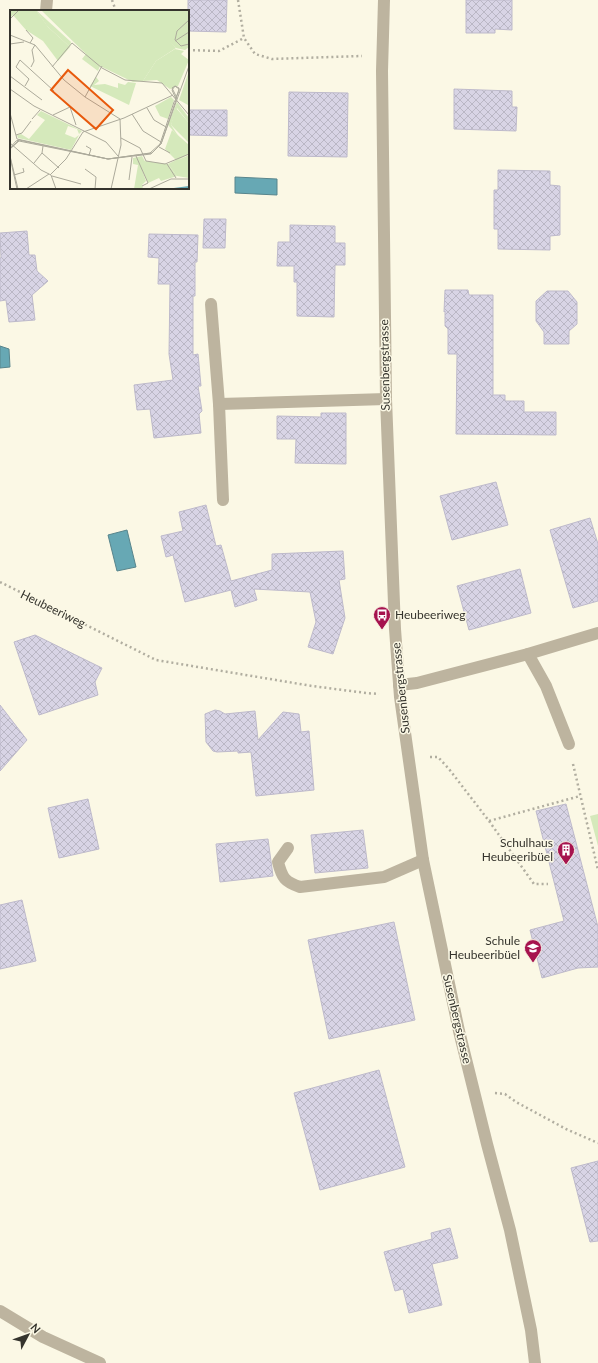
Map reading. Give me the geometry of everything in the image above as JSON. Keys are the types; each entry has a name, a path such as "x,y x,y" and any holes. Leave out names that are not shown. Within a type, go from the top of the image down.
{"street":[{"path":"46,10 47,0"},
{"name":"Susenbergstrasse","path":"384,0 382,70 386,399 395,629 400,685 423,860 459,1032 486,1144 510,1230 531,1330 535,1363"},
{"path":"211,304 219,404 223,500"},
{"path":"219,404 386,399"},
{"path":"400,685 417,683 528,654 598,633"},
{"path":"528,654 546,686 569,744"},
{"path":"288,848 278,862 281,874 289,883 300,887 384,878 423,860"},
{"path":"0,1311 43,1337 100,1363"}],"path":[{"path":"112,0 116,10"},
{"path":"238,0 244,38 255,54 272,59 366,56"},
{"path":"189,50 219,51 244,38"},
{"name":"Heubeeriweg","path":"0,582 156,660 366,694 386,694"},
{"path":"569,744 598,870"},
{"path":"427,758 438,757 449,769 489,821 534,884 548,884"},
{"path":"489,821 580,796"},
{"path":"492,1092 504,1094 560,1125 598,1143"}],"green space":[{"path":"598,814 598,846 590,816"}],"water":[{"path":"235,177 277,179 277,195 235,193"},
{"path":"0,346 9,349 10,367 0,368"},
{"path":"127,530 136,567 117,571 108,535"}],"building":[{"path":"188,0 227,0 226,32 189,31"},
{"path":"466,0 512,0 512,30 495,29 495,33 466,33"},
{"path":"454,89 512,91 512,107 517,107 516,131 454,129"},
{"path":"289,92 348,93 347,157 288,156"},
{"path":"189,110 227,110 227,136 189,135"},
{"path":"498,170 550,171 550,185 560,186 560,235 550,236 550,250 498,249 498,229 494,229 494,190 498,190"},
{"path":"204,219 226,219 225,248 203,248"},
{"path":"290,225 335,226 335,243 345,243 345,265 335,265 334,317 297,316 297,282 294,282 294,266 277,266 278,242 290,242"},
{"path":"27,231 29,255 35,255 37,271 48,281 32,295 35,320 9,322 6,300 0,301 0,233"},
{"path":"149,234 198,235 197,262 195,262 195,296 193,296 193,355 198,354 201,386 198,386 202,411 199,414 201,433 154,438 150,409 137,410 134,385 173,380 169,354 170,284 158,284 159,258 148,257"},
{"path":"445,290 468,290 469,295 493,295 493,395 505,395 505,401 524,401 524,412 556,412 556,435 456,434 457,354 448,354 448,329 445,326 445,311 444,312"},
{"path":"547,291 568,291 577,302 577,324 569,331 569,344 544,344 544,332 536,321 536,301"},
{"path":"321,413 346,413 346,464 295,463 296,439 277,439 277,416 321,417"},
{"path":"496,482 508,525 452,540 440,496"},
{"path":"206,505 216,546 221,545 231,581 272,570 272,554 343,551 345,579 339,580 345,618 333,654 308,647 316,622 310,592 254,589 257,600 235,607 231,590 185,602 173,555 166,557 161,536 183,531 179,512"},
{"path":"590,518 598,544 598,601 573,608 550,530"},
{"path":"520,569 531,613 469,630 457,586"},
{"path":"35,635 102,668 95,682 98,695 39,715 14,642"},
{"path":"0,705 27,740 0,771"},
{"path":"215,710 225,714 255,711 258,740 283,712 299,714 301,732 309,731 314,790 256,796 251,752 217,752 213,751 206,742 205,714"},
{"path":"88,799 99,849 59,858 48,808"},
{"name":"Schulhaus Heubeeribüel","path":"566,804 598,927 598,967 578,968 542,978 530,930 564,921 536,811"},
{"path":"363,830 368,868 315,873 311,835"},
{"path":"268,839 273,876 220,882 216,844"},
{"path":"22,900 36,961 0,969 0,905"},
{"path":"394,922 415,1020 329,1039 308,940"},
{"path":"379,1070 405,1167 320,1190 294,1093"},
{"path":"598,1161 598,1241 590,1242 571,1168"},
{"path":"450,1228 458,1258 432,1264 442,1305 409,1313 403,1289 395,1291 384,1252 432,1239 431,1233"}],"place":[{"name":"Heubeeriweg","path":"382,630"},
{"name":"Schulhaus Heubeeribüel","path":"566,865"},
{"name":"Schule Heubeeribüel","path":"533,963"}]}
